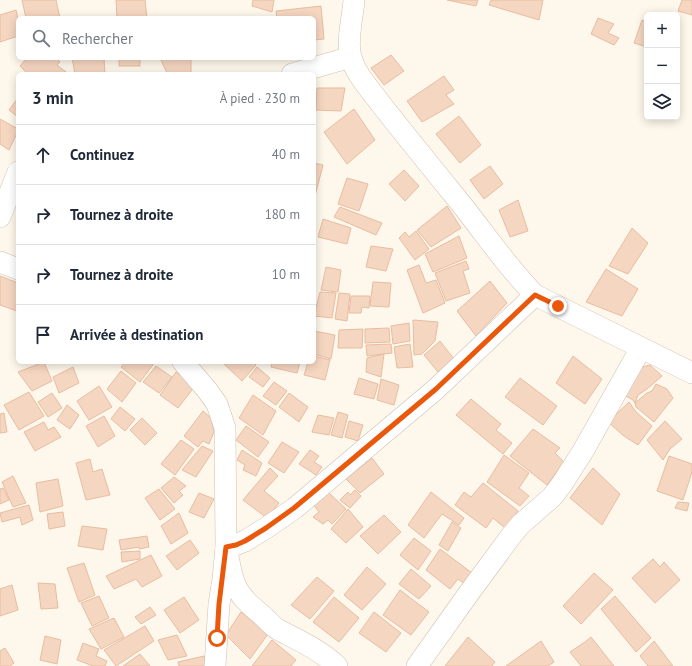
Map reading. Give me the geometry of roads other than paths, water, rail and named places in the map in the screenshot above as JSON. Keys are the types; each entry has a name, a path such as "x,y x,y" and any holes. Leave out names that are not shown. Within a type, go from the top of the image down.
{"street":[{"path":"354,0 349,50 360,76 524,284 535,295 692,373"},
{"path":"299,72 351,57"},
{"path":"0,217 16,177"},
{"path":"0,262 16,268"},
{"path":"226,547 245,541 294,508 436,389 535,295"},
{"path":"417,666 511,536 521,524 552,497 562,484 583,451 642,348"},
{"path":"185,364 217,404 225,428 226,547 219,604 215,666"},
{"path":"226,547 235,585 249,604 277,629 309,645 329,658 337,666"}]}
